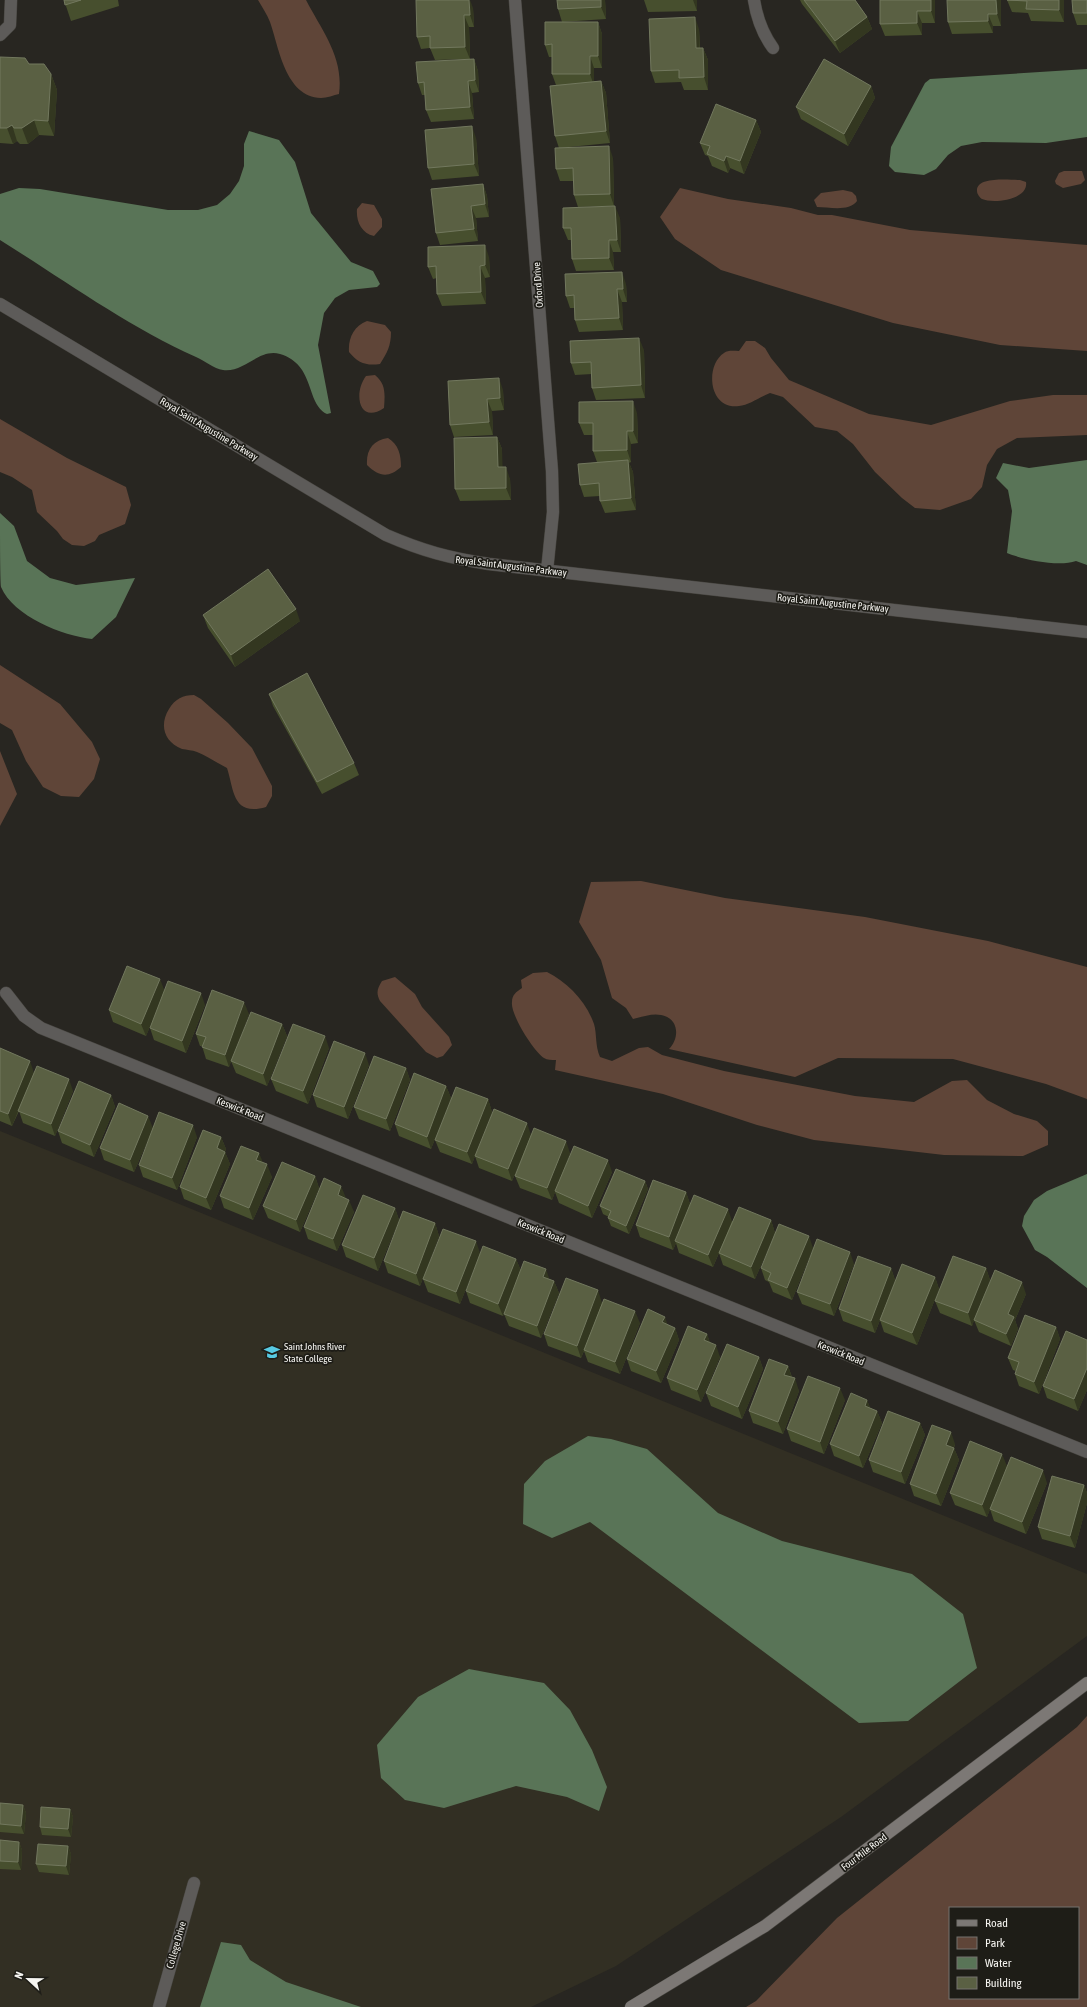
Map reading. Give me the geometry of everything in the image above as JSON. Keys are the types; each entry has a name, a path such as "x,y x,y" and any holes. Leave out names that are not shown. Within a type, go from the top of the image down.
{"main road":[{"name":"Four Mile Road","path":"631,2007 766,1926 1087,1683"}],"street":[{"path":"0,35 10,26 11,0"},
{"name":"Oxford Drive","path":"515,0 552,470 553,512 547,571"},
{"path":"754,0 758,22 763,34 773,48"},
{"name":"Royal Saint Augustine Parkway","path":"0,304 386,535 417,548 448,558 547,571 1087,632"},
{"name":"Keswick Road","path":"6,993 24,1016 41,1028 1087,1452"},
{"name":"College Drive","path":"158,2007 194,1883"}],"shaded area":[{"name":"Saint Johns River State College","path":"0,1131 1087,1574 1087,1636 841,1817 616,1966 531,2007 0,2007"}],"green space":[{"path":"258,0 306,0 325,34 335,56 340,81 339,94 321,98 309,95 299,89 291,80 285,69 270,22"},
{"path":"1064,171 1082,171 1085,180 1081,184 1063,188 1056,184 1055,181 1059,173"},
{"path":"1020,180 1026,182 1022,193 1016,197 1002,201 981,198 977,192 978,186 988,181"},
{"path":"680,188 728,199 791,208 818,215 832,215 910,230 1087,245 1087,351 1000,345 893,323 721,270 675,239 660,217"},
{"path":"843,190 852,192 856,196 857,201 849,207 844,208 817,207 814,200 821,193"},
{"path":"362,203 374,205 382,219 382,227 374,236 366,232 360,226 357,218 357,209"},
{"path":"367,321 385,325 391,332 388,349 380,364 371,365 363,363 349,352 351,337 355,329"},
{"path":"746,341 755,341 765,348 789,380 869,414 931,425 1010,401 1053,395 1087,395 1087,435 1017,438 997,449 987,465 982,487 971,499 940,510 915,508 902,498 875,472 853,444 837,431 815,427 783,397 770,393 751,403 739,406 729,405 721,401 713,386 712,376 714,367 718,359 724,353 729,351 739,351"},
{"path":"375,375 379,378 383,386 384,408 376,412 369,413 364,410 361,405 359,398 360,391 366,376"},
{"path":"0,419 67,458 126,487 131,505 125,524 99,535 95,541 84,546 72,545 63,539 57,531 37,512 32,490 12,477 0,472"},
{"path":"388,438 395,444 399,451 401,467 397,471 384,475 371,469 367,465 367,460 369,450 374,443"},
{"path":"0,665 60,704 92,742 100,759 94,779 79,797 61,796 43,787 26,761 12,730 0,723"},
{"path":"194,695 201,699 228,723 252,748 272,786 272,796 266,807 255,809 247,808 241,805 233,792 227,768 204,755 176,746 167,737 164,721 169,709 180,698"},
{"path":"0,751 17,794 0,826"},
{"path":"641,881 725,898 865,917 988,941 1087,967 1087,1099 1046,1084 953,1059 838,1058 795,1077 669,1049 673,1045 676,1034 674,1024 667,1017 654,1014 633,1019 626,1008 612,998 601,960 579,922 591,882"},
{"path":"547,972 562,981 575,993 591,1016 596,1032 597,1049 600,1057 612,1061 639,1048 648,1047 662,1055 724,1071 855,1096 914,1102 952,1081 967,1080 987,1100 1014,1114 1037,1121 1048,1131 1048,1145 1023,1156 944,1155 814,1140 757,1125 663,1094 555,1070 556,1060 545,1059 534,1048 512,1008 512,1000 516,992 522,988 521,980 533,973"},
{"path":"395,977 415,994 422,1007 449,1037 452,1045 443,1056 437,1058 426,1052 380,1001 378,991 382,981"},
{"path":"1087,1716 1087,2007 746,2007 756,2001 837,1918 1077,1727"}],"water":[{"path":"1087,69 1087,137 1046,143 982,142 961,146 948,155 936,169 924,175 895,172 889,166 891,147 925,83 930,79"},
{"path":"249,131 279,140 295,162 311,213 351,262 373,271 380,284 377,287 349,290 335,298 324,313 318,345 331,413 327,414 320,409 315,402 305,375 299,366 291,359 280,354 272,353 265,354 245,365 231,370 216,368 199,358 170,345 121,317 0,240 0,194 19,188 40,189 168,210 198,210 217,205 230,194 239,181 244,166 244,144"},
{"path":"1087,460 1087,565 1076,561 1069,563 1042,562 1007,553 1012,511 1008,490 996,478 1003,463 1029,468"},
{"path":"0,513 14,526 27,561 50,578 76,585 135,578 116,617 92,639 67,634 40,623 16,607 7,597 1,587"},
{"path":"1087,1174 1087,1288 1047,1257 1035,1250 1022,1226 1024,1216 1034,1200 1047,1191"},
{"path":"588,1436 611,1439 647,1449 718,1513 782,1541 912,1574 963,1614 977,1668 908,1721 859,1723 590,1522 552,1538 523,1524 524,1484 545,1461"},
{"path":"469,1669 544,1683 570,1710 592,1750 607,1787 599,1811 567,1797 516,1786 444,1808 405,1800 381,1778 377,1745 418,1697"},
{"path":"221,1942 241,1945 250,1960 286,1982 361,2007 200,2007"}],"building":[{"path":"64,0 81,0 65,5"},
{"path":"416,0 469,0 470,15 464,15 465,47 430,48 430,36 417,37"},
{"path":"557,0 601,0 601,7 558,9"},
{"path":"804,0 855,0 867,17 835,41"},
{"path":"880,0 931,0 931,11 917,11 917,23 880,24"},
{"path":"947,0 996,0 997,14 988,14 988,21 948,22"},
{"path":"1007,0 1059,0 1059,10 1026,9 1027,1"},
{"path":"1072,0 1087,0 1087,13 1073,13"},
{"path":"695,17 696,48 703,48 704,77 679,78 679,70 651,71 649,19"},
{"path":"545,22 598,22 598,56 590,56 590,74 552,74 552,44 545,45"},
{"path":"0,57 25,58 29,64 44,64 51,74 48,121 34,120 22,128 14,128 12,125 7,128 0,128"},
{"path":"474,59 475,80 468,81 470,107 426,110 424,82 418,83 416,62"},
{"path":"824,59 871,86 844,134 796,107"},
{"path":"601,81 606,131 555,136 550,86"},
{"path":"716,104 756,120 740,161 726,156 724,161 707,154 710,146 700,143"},
{"path":"472,126 474,164 428,168 425,130"},
{"path":"609,146 610,194 574,195 573,168 556,169 555,148"},
{"path":"483,184 485,204 471,206 474,229 436,233 431,189"},
{"path":"615,206 617,240 609,240 609,258 572,259 571,228 563,228 563,208"},
{"path":"485,245 485,265 480,266 481,292 437,294 436,266 428,267 428,247"},
{"path":"622,272 623,289 617,289 619,318 575,320 574,295 566,296 565,274"},
{"path":"639,338 641,385 592,388 591,362 571,363 570,341"},
{"path":"499,378 500,398 487,399 489,422 450,425 448,381"},
{"path":"633,401 633,431 627,431 627,450 593,451 593,423 579,423 579,402"},
{"path":"497,437 498,467 506,467 506,488 455,489 454,438"},
{"path":"628,460 631,498 600,501 599,483 580,485 578,464"},
{"path":"268,569 296,609 231,655 203,615"},
{"path":"307,673 354,763 317,782 269,694"},
{"path":"127,966 160,979 141,1024 109,1010"},
{"path":"168,981 201,993 182,1041 150,1028"},
{"path":"212,990 244,1002 225,1055 202,1047 206,1037 196,1034"},
{"path":"251,1012 282,1024 263,1074 231,1061"},
{"path":"293,1024 325,1036 303,1091 271,1079"},
{"path":"334,1041 365,1053 344,1107 313,1095"},
{"path":"0,1048 30,1061 8,1114 0,1111"},
{"path":"374,1056 406,1068 386,1119 354,1107"},
{"path":"37,1066 69,1079 51,1124 18,1111"},
{"path":"414,1073 446,1086 427,1137 395,1124"},
{"path":"79,1081 111,1095 90,1145 58,1131"},
{"path":"456,1087 488,1099 467,1152 435,1140"},
{"path":"119,1103 148,1116 130,1160 100,1148"},
{"path":"494,1109 527,1123 508,1169 475,1156"},
{"path":"159,1112 193,1125 172,1178 139,1165"},
{"path":"534,1128 566,1141 547,1188 515,1176"},
{"path":"203,1130 221,1137 217,1148 225,1152 206,1198 180,1187"},
{"path":"241,1146 259,1153 256,1160 267,1164 249,1208 220,1196"},
{"path":"574,1146 608,1160 588,1206 555,1191"},
{"path":"282,1162 315,1176 296,1220 263,1206"},
{"path":"616,1169 645,1181 626,1226 608,1218 611,1211 600,1206"},
{"path":"324,1178 341,1186 338,1195 349,1200 333,1239 304,1227"},
{"path":"653,1180 686,1192 669,1237 636,1225"},
{"path":"363,1195 395,1208 374,1258 342,1245"},
{"path":"694,1195 728,1209 708,1255 675,1241"},
{"path":"739,1207 771,1220 751,1267 719,1253"},
{"path":"403,1211 435,1223 416,1274 384,1261"},
{"path":"779,1224 809,1236 787,1288 768,1280 771,1273 761,1268"},
{"path":"443,1229 476,1241 456,1292 423,1279"},
{"path":"817,1239 850,1252 830,1304 797,1292"},
{"path":"483,1246 516,1259 498,1304 466,1291"},
{"path":"858,1256 891,1268 871,1321 839,1309"},
{"path":"953,1256 986,1268 968,1313 935,1301"},
{"path":"524,1261 546,1269 543,1277 554,1281 537,1326 504,1314"},
{"path":"902,1264 935,1277 912,1333 880,1320"},
{"path":"995,1270 1022,1282 1008,1314 1014,1317 1006,1334 974,1320"},
{"path":"566,1278 598,1290 577,1346 544,1334"},
{"path":"604,1299 635,1311 615,1362 584,1350"},
{"path":"648,1309 665,1317 662,1322 675,1328 656,1371 627,1359"},
{"path":"1025,1315 1056,1327 1034,1382 1015,1374 1019,1362 1008,1358"},
{"path":"688,1326 707,1334 704,1340 716,1345 697,1390 667,1378"},
{"path":"1066,1331 1087,1340 1087,1368 1074,1399 1043,1386"},
{"path":"727,1344 759,1357 738,1407 706,1393"},
{"path":"769,1359 788,1366 784,1375 795,1378 778,1422 749,1411"},
{"path":"808,1376 840,1388 820,1442 787,1429"},
{"path":"851,1393 867,1400 865,1406 877,1411 859,1456 830,1444"},
{"path":"888,1411 920,1423 901,1472 869,1460"},
{"path":"932,1425 951,1432 946,1445 954,1448 936,1494 910,1484"},
{"path":"970,1441 1002,1454 982,1505 950,1493"},
{"path":"1011,1457 1043,1470 1022,1522 990,1509"},
{"path":"1052,1476 1084,1485 1070,1536 1038,1527"},
{"path":"0,1803 23,1805 21,1826 0,1824"},
{"path":"41,1807 70,1809 68,1829 40,1827"},
{"path":"0,1840 19,1842 18,1862 0,1861"},
{"path":"38,1844 68,1846 66,1866 36,1864"}],"place":[{"name":"Saint Johns River State College","path":"272,1352"}]}
